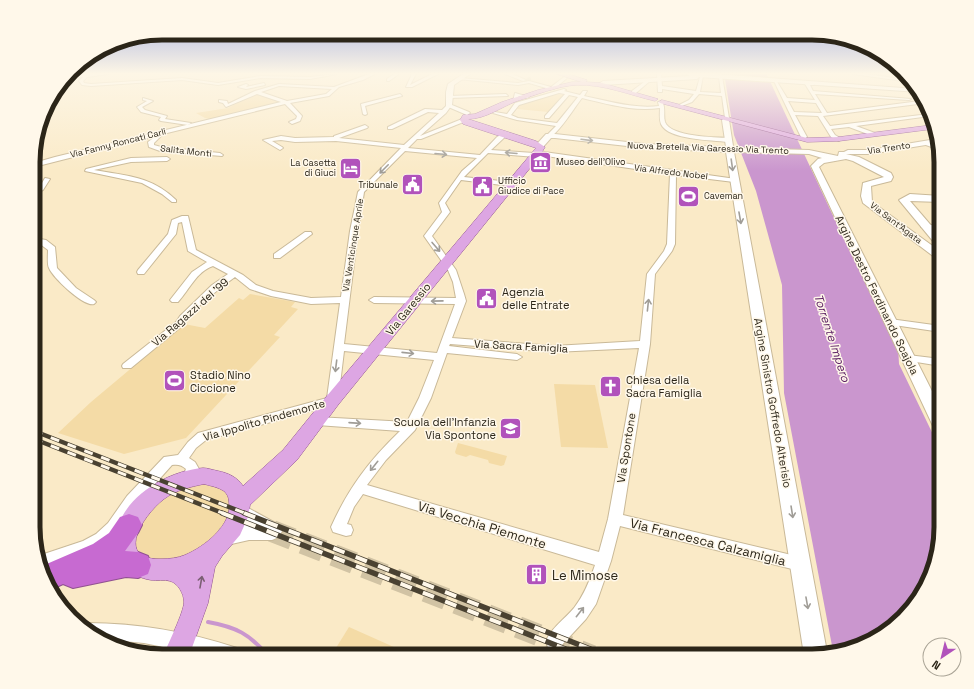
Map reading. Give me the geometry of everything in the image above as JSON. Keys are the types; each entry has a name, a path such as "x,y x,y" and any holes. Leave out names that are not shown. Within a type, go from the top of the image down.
{"highway":[{"path":"50,577 102,553 118,541 129,526"},
{"path":"51,578 126,564 138,565"}],"main road":[{"path":"450,106 504,135 538,151"},
{"path":"471,117 498,106"},
{"path":"682,106 805,138 830,140 929,127"},
{"name":"Argine Sinistro Goffredo Alterisio","path":"728,119 725,120 734,180 815,649"},
{"name":"Nuova Bretella Via Garessio Via Trento","path":"549,136 645,146 730,146 803,152 821,155"},
{"name":"Via Garessio","path":"239,506 290,455 332,401 549,136"},
{"path":"805,138 821,155 834,155"},
{"name":"Via Trento","path":"834,155 841,158 847,152 870,152 932,142"},
{"path":"821,155 834,155"},
{"name":"Argine Destro Ferdinando Scajola","path":"821,155 815,166 934,412"},
{"name":"Via Sant'Agata","path":"843,155 856,159 888,175 888,179 866,185 866,196 868,203 934,252"},
{"name":"Via Sant'Agata","path":"934,199 910,198 904,200 934,236"},
{"name":"Via Garessio","path":"228,482 255,480 272,472"},
{"path":"179,648 196,604 205,563 220,543 235,523 239,506 234,487 228,482 217,478 204,476 188,478 164,488 153,496 143,505 129,526 125,541 128,555 138,565 147,569 159,571 172,570 193,562 220,543 242,530 254,529 272,531 239,506"},
{"path":"172,570 186,577 192,586 196,604"}],"street":[{"path":"140,106 140,109 151,114 165,117 162,120 198,123"},
{"name":"Via Fanny Roncati Carli","path":"40,163 198,123 248,113 272,106"},
{"path":"290,106 300,116 298,120 292,122"},
{"path":"363,106 365,114"},
{"path":"412,141 450,106"},
{"path":"510,113 511,106"},
{"path":"547,117 548,106"},
{"path":"549,136 573,106"},
{"path":"624,106 645,109 651,106"},
{"path":"661,106 664,125 673,131 730,146"},
{"path":"726,106 728,119"},
{"path":"789,106 805,138"},
{"path":"819,106 828,128 833,136 839,139"},
{"path":"792,113 822,114 891,106"},
{"path":"877,108 887,112"},
{"path":"390,128 427,110 444,112"},
{"path":"495,113 510,113 562,120"},
{"path":"510,113 522,120 558,125"},
{"path":"895,114 904,118"},
{"path":"828,128 925,115"},
{"path":"921,116 926,118"},
{"name":"Via Venticinque Aprile","path":"332,401 344,300 354,231 362,192 412,141 471,117"},
{"path":"850,125 873,134"},
{"path":"332,140 365,127"},
{"name":"Salita Monti","path":"166,131 152,141 150,145 158,149 220,155"},
{"path":"685,135 688,131 701,133"},
{"path":"351,141 370,132"},
{"path":"346,530 338,527 349,503 360,488 361,483 392,445 411,427 425,398 460,301 460,288 455,274 430,241 428,236 431,230 443,218 446,212 442,203 464,172 474,165 499,138 504,135"},
{"path":"278,138 279,142 287,147"},
{"path":"280,148 266,140 278,138 351,141 480,157"},
{"path":"925,143 933,146"},
{"name":"Via Alfredo Nobel","path":"486,151 538,151 673,173 734,180"},
{"path":"166,159 130,160 87,170 101,174 123,175 141,180 166,192 174,201"},
{"name":"Via Spontone","path":"554,641 580,614 590,598 604,561 615,519 644,344 651,274 672,244 673,173"},
{"path":"460,178 511,184"},
{"path":"40,189 47,180"},
{"path":"141,272 172,234 172,227 175,222 185,218 192,250 253,287 271,293 311,301 344,300"},
{"path":"924,225 934,227"},
{"path":"277,256 308,234"},
{"path":"40,241 52,249 53,268 74,290 91,302"},
{"path":"175,300 182,293 196,270 213,263"},
{"name":"Via Ragazzi del '99","path":"127,366 179,324 183,318 215,287 237,276"},
{"path":"374,300 414,302 460,301"},
{"path":"890,322 934,328"},
{"name":"Via Sacra Famiglia","path":"443,349 554,349 644,344"},
{"path":"338,347 374,351 443,349 517,357"},
{"path":"908,358 934,362"},
{"name":"Via Ippolito Pindemonte","path":"181,460 192,445 202,436 332,401"},
{"path":"317,421 411,427"},
{"path":"45,561 86,547 101,538 113,528 139,492 168,461 174,459 190,464 193,469 188,478"},
{"name":"Via Vecchia Piemonte","path":"360,488 604,561"},
{"name":"Via Francesca Calzamiglia","path":"615,519 800,564"},
{"path":"100,632 156,634 179,648"}],"shaded area":[{"path":"232,106 264,106 213,120 196,113"},
{"path":"519,106 554,106 548,112 517,109"},
{"path":"250,294 295,302 291,307 298,309 274,335 280,337 186,438 124,454 58,433 91,402 184,324 205,328 239,298 243,300"},
{"path":"554,384 595,385 608,448 561,447"},
{"path":"458,443 507,456 504,465 501,466 489,463 488,460 470,455 466,457 456,454 455,452"},
{"path":"193,483 221,485 234,501 219,539 172,564 144,559 136,549 134,536 139,522 161,497"},
{"path":"349,627 398,649 335,649"}],"water":[{"name":"Torrente Impero","path":"729,106 782,106 851,254 898,345 899,364 934,436 934,535 932,551 925,574 909,601 886,624 866,636 844,645 832,647 784,393 782,285 756,191 734,135"}],"waterway":[{"path":"208,622 235,629 255,642 262,649"}],"tunnel":[{"path":"272,531 574,649"}],"railway":[{"path":"40,433 247,514"},
{"path":"40,441 225,514"},
{"path":"222,513 565,649"},
{"path":"244,513 590,649"}],"place":[{"name":"Museo dell'Olivo","path":"541,162"},
{"name":"La Casetta di Giuci","path":"351,168"},
{"name":"Tribunale","path":"413,185"},
{"name":"Ufficio Giudice di Pace","path":"482,186"},
{"name":"Caveman","path":"688,196"},
{"name":"Agenzia delle Entrate","path":"487,298"},
{"name":"Stadio Nino Ciccione","path":"174,381"},
{"name":"Chiesa della Sacra Famiglia","path":"610,386"},
{"name":"Scuola dell'Infanzia Via Spontone","path":"511,428"},
{"name":"Le Mimose","path":"536,575"}]}
